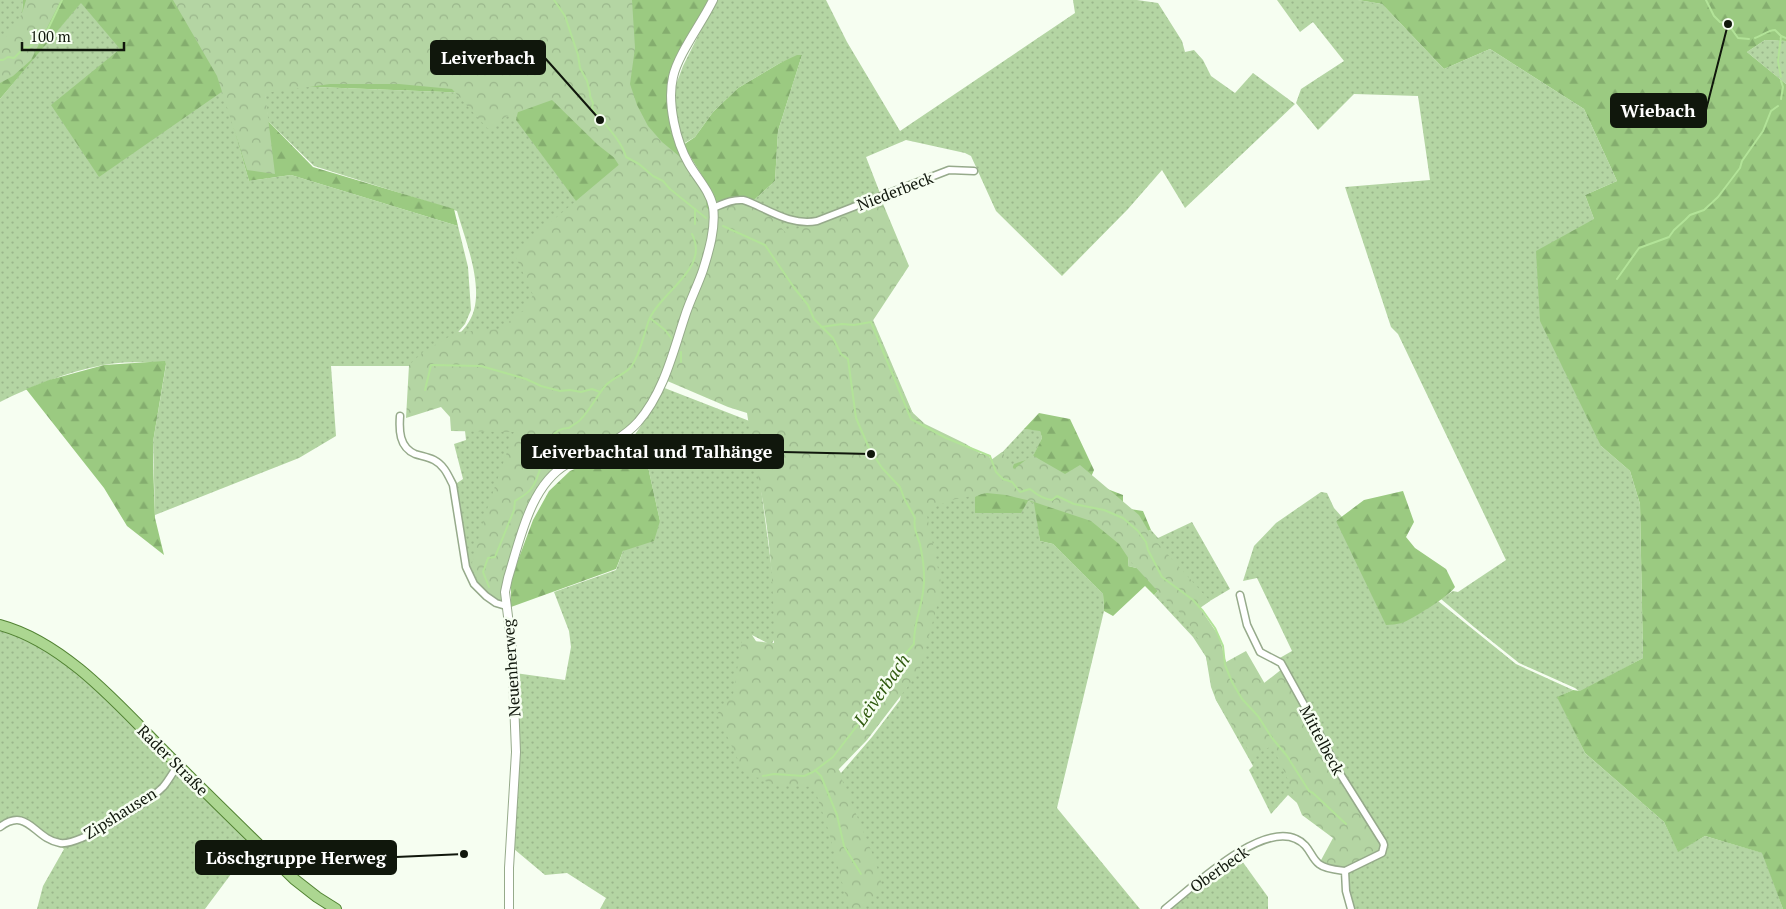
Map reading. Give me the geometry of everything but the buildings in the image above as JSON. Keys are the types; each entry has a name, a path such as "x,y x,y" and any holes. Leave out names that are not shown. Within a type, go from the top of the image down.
{"main road":[{"name":"Rader Straße","path":"0,625 14,629 43,643 67,659 126,713 294,879 316,897 336,909"}],"street":[{"path":"506,606 505,592 508,578 531,511 543,486 567,464 620,438 638,422 656,395 703,271 711,240 713,208 710,198 688,162 679,142 671,100 673,76 678,62 713,0"},
{"name":"Niederbeck","path":"713,208 730,201 746,200 798,222 817,221 949,170 974,171"},
{"name":"Neuenherweg","path":"400,416 399,433 405,447 413,453 435,460 447,472 452,485 466,567 474,584 496,603 506,606 512,648 516,752 509,868 509,909"},
{"name":"Mittelbeck","path":"1240,595 1247,625 1260,652 1281,663 1339,772 1383,842 1382,853 1345,871"},
{"name":"Zipshausen","path":"0,827 14,819 21,820 55,842 62,843 77,840 128,812 152,796 163,786 178,765"},
{"name":"Oberbeck","path":"1165,909 1236,853 1272,837 1287,836 1297,839 1309,848 1319,865 1345,871"},
{"path":"1345,871 1346,891 1351,909"}],"green space":[{"path":"0,0 23,0 21,24 0,50"},
{"path":"23,0 536,0 551,61 624,173 579,205 516,120 522,95 264,85 268,121 313,167 454,209 458,226 291,175 249,181 223,91 99,177 51,105 120,49 81,3 0,99 0,50 21,24"},
{"path":"26,0 61,0 31,60 13,76 0,83 0,42 17,24"},
{"path":"173,0 632,0 635,48 630,84 637,105 648,126 662,142 679,156 697,182 706,199 707,214 719,213 730,204 744,201 768,213 786,233 809,224 844,215 881,199 909,266 872,322 901,391 912,412 925,424 966,444 981,454 988,454 991,460 1002,452 1014,469 1032,455 1065,474 1080,465 1139,515 1152,537 1210,601 1200,608 1219,636 1226,662 1246,651 1265,684 1284,670 1345,790 1365,815 1384,852 1343,870 1320,862 1333,838 1302,815 1272,746 1252,756 1216,700 1211,687 1205,651 1185,617 1164,598 1131,562 1119,544 1091,521 1031,501 987,493 951,500 926,511 942,588 919,672 867,740 838,770 875,860 882,885 863,909 849,909 829,832 814,787 777,785 761,778 750,777 743,771 717,714 733,695 742,640 774,643 773,588 768,533 747,413 728,407 658,377 643,404 624,429 613,437 556,467 536,486 509,558 502,600 500,601 483,587 477,579 472,563 484,518 514,432 451,431 450,417 441,407 406,418 409,365 423,352 457,332 501,329 524,310 533,295 514,253 621,163 598,145 552,100 507,116 488,129 452,89 399,84 330,84 265,93 275,174 247,170 217,76"},
{"path":"573,0 708,0 699,23 670,76 676,142 709,200 711,212 646,154"},
{"path":"716,0 826,0 847,42 900,131 1075,13 1073,0 1137,0 1158,3 1182,41 1185,52 1194,50 1203,60 1211,76 1235,93 1253,73 1295,104 1185,208 1162,170 1128,209 1062,276 996,211 971,156 965,153 906,140 866,157 880,193 809,221 786,217 753,201 775,181 778,131 802,55 780,63 738,88 713,112 695,137 683,144 677,122 674,90 683,66"},
{"path":"1277,0 1358,0 1382,4 1444,69 1490,49 1584,109 1617,181 1585,195 1594,219 1601,446 1630,471 1640,504 1643,658 1580,692 1519,663 1441,599 1453,591 1458,592 1506,560 1398,334 1391,327 1345,187 1430,180 1418,96 1354,94 1318,130 1296,103 1301,89 1344,61 1313,22 1300,32"},
{"path":"1358,0 1786,0 1786,41 1765,40 1747,52 1786,84 1786,909 1783,909 1762,853 1705,836 1678,852 1664,822 1585,753 1557,697 1573,690 1580,691 1643,658 1640,504 1630,471 1601,446 1540,321 1536,251 1594,219 1585,195 1617,181 1584,109 1490,49 1444,69 1382,4"},
{"path":"81,2 121,49 223,90 249,181 291,175 458,226 468,267 471,310 465,324 454,337 410,366 331,366 336,436 299,458 155,515 153,442 165,362 118,363 76,371 25,390 0,402 0,99"},
{"path":"1765,40 1786,41 1786,84 1747,52"},
{"path":"797,55 802,55 778,131 775,181 753,201 744,197 716,202 711,190 683,145 695,137 713,112 738,88"},
{"path":"551,61 646,154 711,212 673,348 653,394 643,411 624,432 551,472 540,483 532,498 500,602 496,601 474,583 467,566 454,485 463,479 454,444 466,440 455,339 471,318 476,299 472,260 457,211 314,166 268,121 264,85 523,95"},
{"path":"745,203 785,221 811,225 830,219 920,430 993,462 1024,429 1040,430 1042,438 1032,459 1028,501 1035,503 1040,541 1053,544 1103,594 1104,611 1057,808 1140,909 600,909 606,898 567,873 545,875 514,849 520,749 515,673 565,680 571,647 569,631 554,592 616,570 623,551 660,521 648,467 631,440 648,416 662,387 752,422 780,630 771,645 752,635 841,773 900,700 924,552 890,463 717,226 718,210 731,204"},
{"path":"165,361 153,442 155,518 164,555 127,526 104,488 26,389 49,380 104,365"},
{"path":"1039,413 1070,419 1094,470 1089,482 1123,495 1123,506 1143,511 1151,530 1135,535 1129,551 1128,566 1145,570 1159,590 1154,595 1145,586 1113,616 1104,611 1103,594 1053,544 1040,541 1034,503 1028,501 1021,513 975,513 975,497 989,490 1004,487 1014,464 1032,458 1042,438 1040,431 1024,429"},
{"path":"631,440 648,467 660,521 654,541 623,551 616,569 511,607 511,579 533,520 549,491 570,471 610,453"},
{"path":"1403,491 1414,522 1406,537 1415,548 1446,569 1455,587 1439,601 1414,617 1402,623 1386,625 1336,521 1364,500"},
{"path":"1321,492 1327,493 1334,508 1342,517 1336,521 1423,611 1438,601 1516,664 1573,690 1558,697 1585,753 1664,822 1678,851 1705,836 1763,853 1783,909 1351,909 1345,875 1385,847 1340,772 1278,659 1292,651 1257,578 1243,581 1254,546 1276,523"},
{"path":"1192,522 1230,589 1198,608 1245,698 1282,669 1304,809 1288,795 1271,814 1249,770 1253,766 1216,700 1206,657 1193,637 1154,595 1159,590 1145,570 1128,566 1129,551 1135,535 1151,530 1158,538"},
{"path":"0,627 13,631 67,661 255,842 205,909 37,909 43,886 64,849 22,819 0,827"},
{"path":"1237,854 1268,897 1268,909 1166,909"}],"waterway":[{"path":"0,60 8,57 14,58 25,47 29,48 48,29 62,0"},
{"name":"Leiverbach","path":"554,0 565,16 578,55 580,68 587,81 593,103 592,108 616,138 626,157 663,181 706,218"},
{"path":"1706,0 1714,16 1720,22 1728,24 1738,38 1749,39"},
{"path":"1755,38 1775,30 1786,38"},
{"path":"1781,36 1778,61 1781,77"},
{"path":"1781,81 1783,87 1781,99"},
{"path":"1617,279 1639,248 1669,237 1690,215 1704,210 1718,197 1740,168 1742,161 1763,131 1771,111 1778,106"},
{"path":"695,209 695,224"},
{"name":"Leiverbach","path":"723,226 765,245 808,305 814,319 833,338 841,354 848,359 856,418 869,448 882,468 900,487 915,518 915,528 924,567 923,593 915,627 914,644 901,659 890,683 833,757 813,772 804,776 774,774 763,776"},
{"path":"489,587 483,572 488,558 495,557 514,510 515,501 528,493 536,482 548,443 553,435 560,430 569,428 580,420 606,385 631,367 640,350 649,320 655,309 682,279 695,258 696,247 692,234"},
{"path":"650,318 665,330 672,339"},
{"path":"821,327 871,322 911,419 946,438 990,456 996,472 1003,479 1012,482 1020,492 1030,489 1046,499 1052,500 1057,496 1074,504 1104,510 1123,518 1138,531 1146,542 1148,550 1162,577 1193,600 1215,628 1223,646 1225,665 1242,699 1258,716 1309,791 1346,824"},
{"path":"681,352 681,362"},
{"path":"425,390 431,365 481,366 560,391 581,392 592,389 600,392"},
{"path":"815,770 821,776 837,815 844,846 861,874"}],"place":[{"name":"Wiebach","path":"1728,24"},
{"name":"Leiverbach","path":"600,120"},
{"name":"Leiverbachtal und Talhänge","path":"871,454"},
{"name":"Löschgruppe Herweg","path":"464,854"}]}
